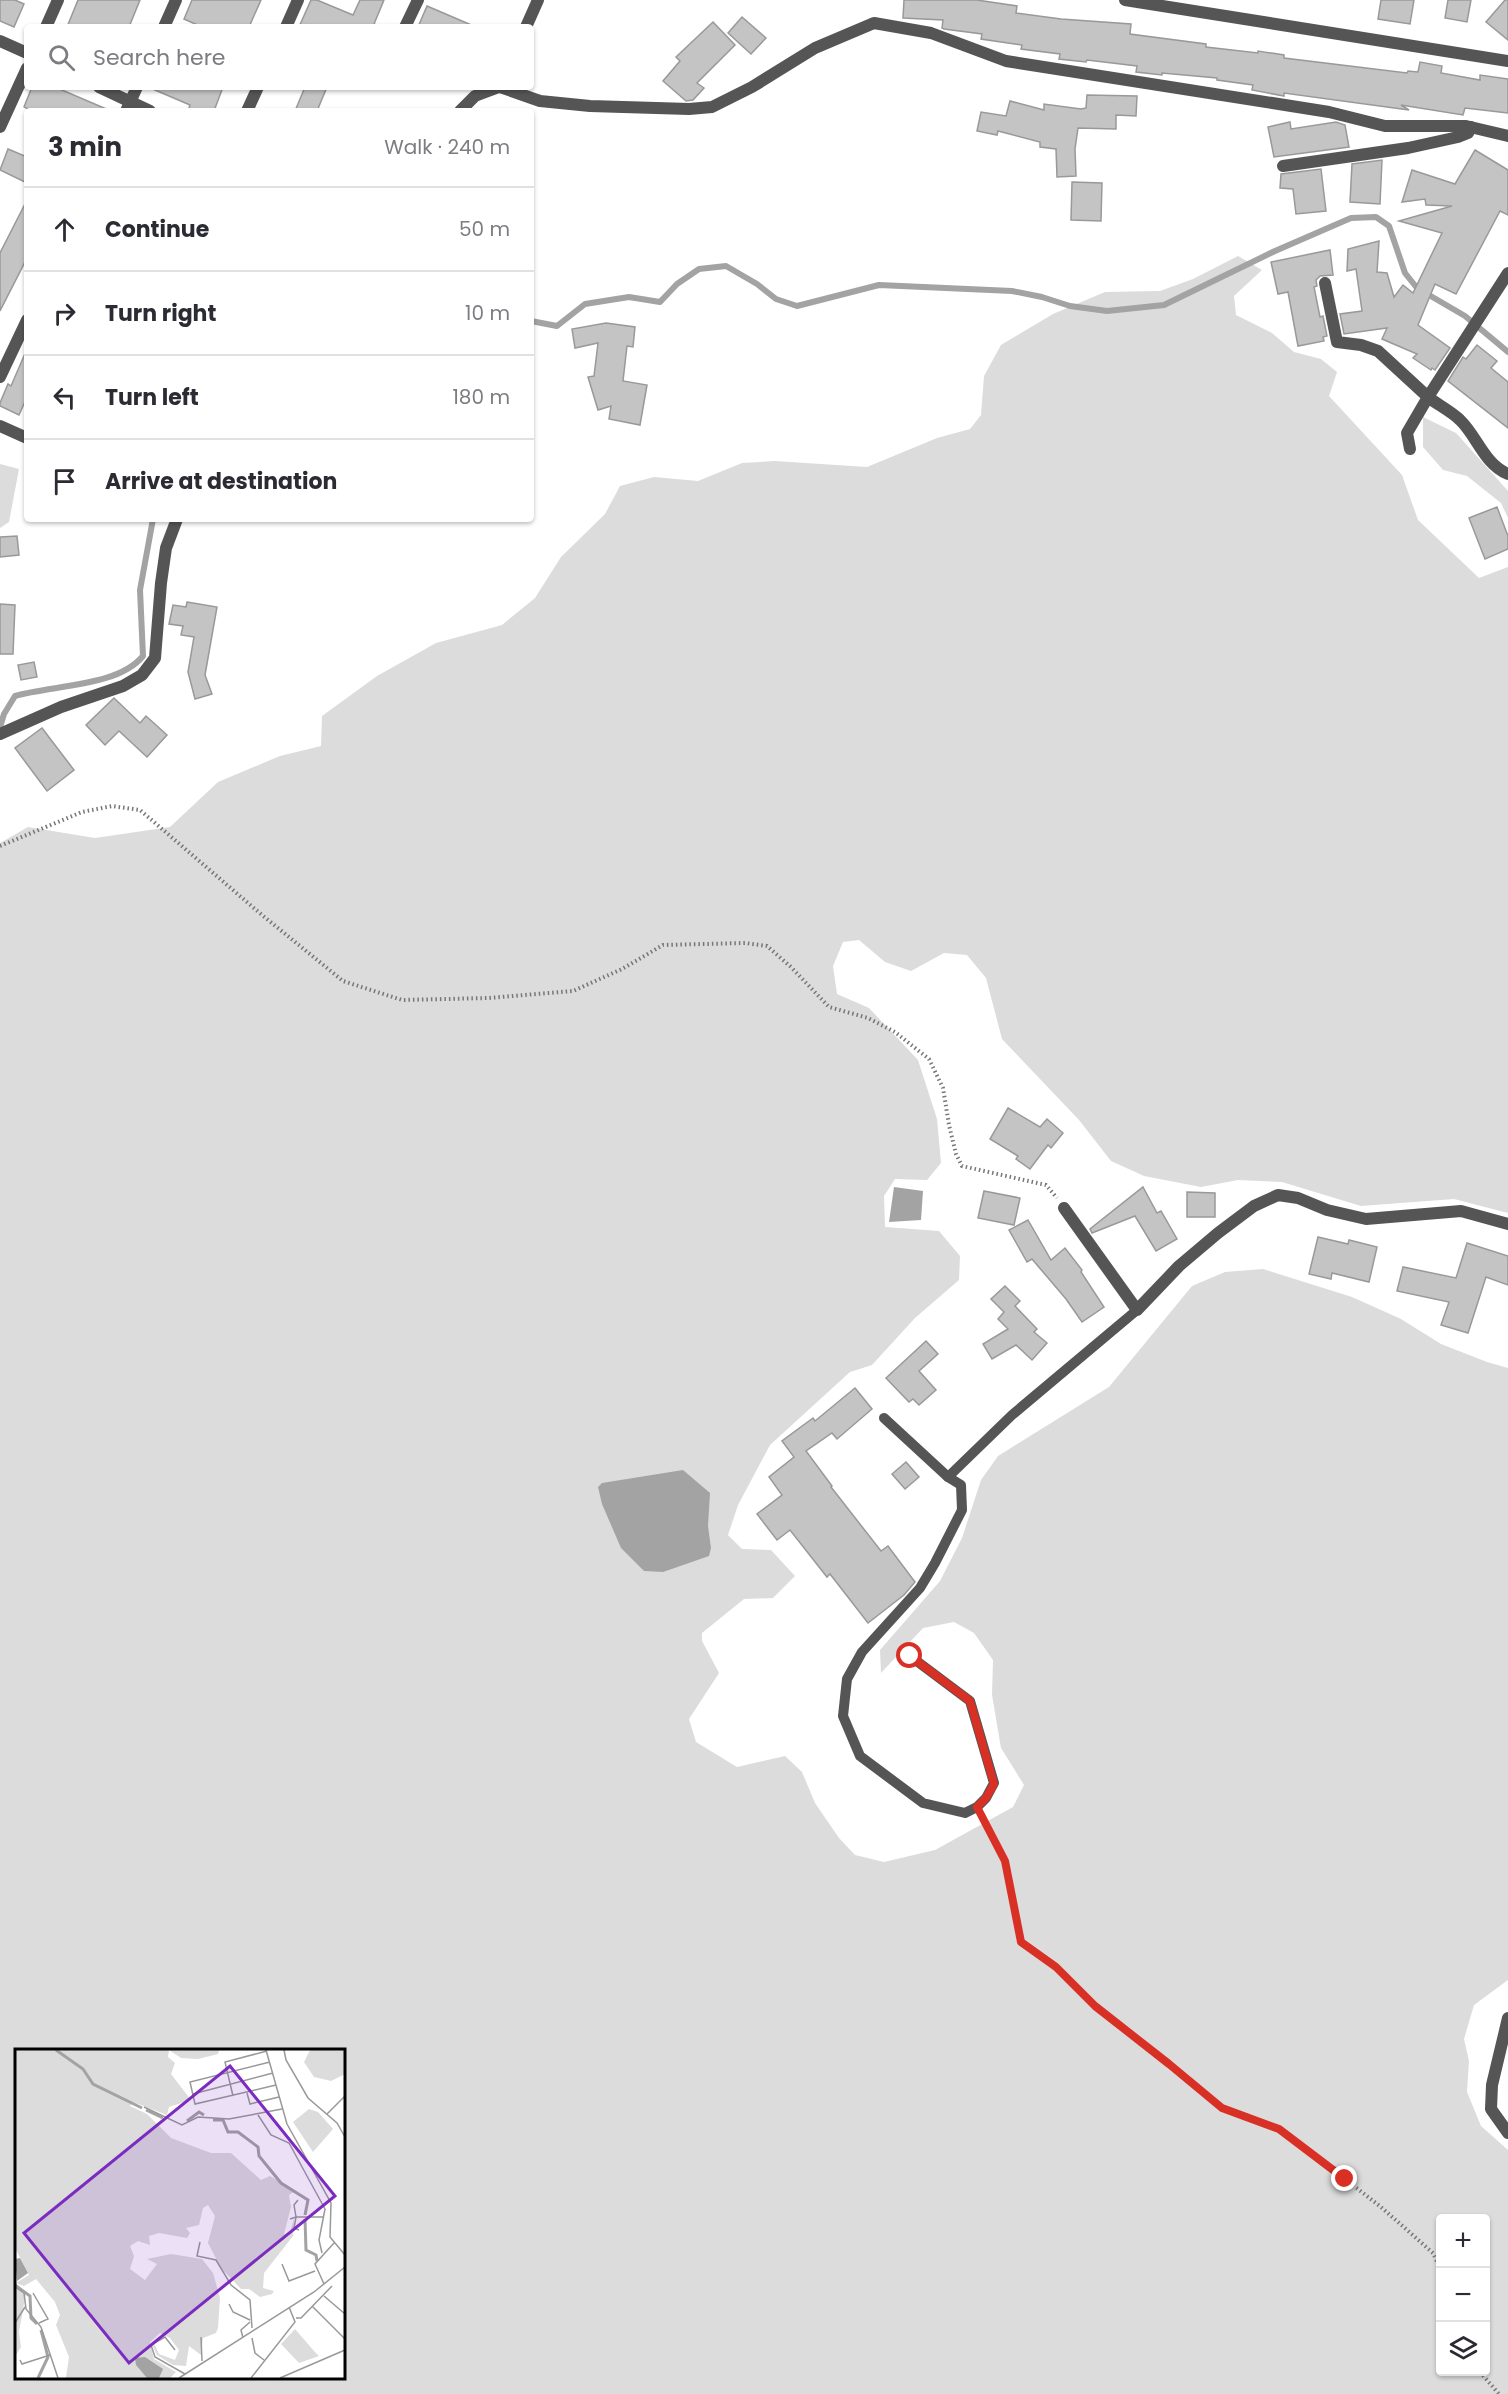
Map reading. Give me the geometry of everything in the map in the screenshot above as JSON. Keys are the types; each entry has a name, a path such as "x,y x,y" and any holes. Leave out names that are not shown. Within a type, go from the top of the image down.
{"street":[{"path":"47,24 58,0"},
{"path":"165,24 176,0"},
{"path":"287,24 298,0"},
{"path":"406,24 418,0"},
{"path":"527,24 538,0"},
{"path":"1125,0 1508,61"},
{"path":"508,90 540,101 590,106 689,109 712,107 752,87 815,48 874,23 931,33 1006,61 1329,112 1385,126 1471,127 1508,136"},
{"path":"0,41 24,52"},
{"path":"0,127 24,75"},
{"path":"103,90 128,107 136,90"},
{"path":"248,108 257,90"},
{"path":"463,108 475,96 491,90"},
{"path":"1283,166 1408,148 1458,137 1468,133 1471,127"},
{"path":"1410,449 1407,433 1508,273"},
{"path":"1325,283 1337,342 1361,345 1378,351 1428,397 1461,420 1487,457 1500,470 1508,474"},
{"path":"0,377 24,326"},
{"path":"0,426 24,437"},
{"path":"0,734 61,707 123,686 142,675 155,658 166,548 176,522"},
{"path":"1064,1208 1137,1310 1179,1266 1218,1233 1254,1206 1278,1195 1298,1198 1327,1210 1366,1219 1461,1210 1508,1224"},
{"path":"1508,2018 1492,2085 1491,2109 1508,2133"}],"lane":[{"path":"948,1477 1012,1414 1137,1310"},
{"path":"884,1418 948,1477 961,1485 962,1510 920,1588 862,1652 847,1679 843,1716 860,1756 923,1803 965,1813 977,1807 986,1798 994,1784 970,1701 910,1656"}],"path":[{"path":"0,846 82,812 112,806 140,810 343,981 402,1000 489,998 573,990 622,969 663,945 745,943 767,946 828,1007 868,1018 895,1032 928,1059 943,1088 956,1154 962,1166 1046,1185 1064,1208"},
{"path":"977,1807 1005,1861 1021,1942 1056,1967 1095,2006 1222,2108 1279,2129 1363,2193 1433,2253 1436,2259"},
{"path":"1483,2376 1499,2394"}],"shaded area":[{"path":"1238,256 1262,270 1234,296 1236,315 1272,333 1294,352 1321,359 1337,372 1329,396 1402,475 1418,520 1479,578 1508,567 1508,1213 1454,1199 1361,1206 1282,1182 1238,1180 1201,1187 1144,1176 1111,1161 1079,1120 1002,1039 986,978 967,955 944,953 911,971 885,962 859,940 843,942 833,966 837,994 869,1008 918,1060 937,1119 941,1163 927,1180 895,1179 884,1196 885,1227 939,1231 960,1256 959,1280 915,1318 872,1365 850,1372 770,1445 738,1505 728,1535 742,1549 771,1550 795,1576 773,1598 744,1599 702,1633 702,1641 719,1673 689,1719 696,1742 737,1767 785,1756 802,1772 815,1803 839,1838 855,1855 884,1862 935,1850 1013,1807 1024,1785 1001,1748 992,1695 993,1660 974,1633 954,1622 923,1628 881,1673 880,1650 940,1581 962,1538 981,1480 998,1456 1109,1387 1192,1286 1225,1272 1263,1269 1352,1297 1401,1319 1441,1344 1508,1368 1508,1980 1474,2005 1464,2039 1469,2061 1467,2092 1481,2126 1508,2150 1508,2394 0,2394 0,843 28,827 95,838 170,827 218,782 280,756 321,746 322,716 377,676 436,643 502,625 535,598 561,557 605,514 620,486 654,477 698,481 742,463 775,461 867,467 937,438 970,429 981,415 984,376 1001,345 1053,314 1105,292 1160,291 1193,279"},
{"path":"1423,417 1456,433 1508,491 1508,518 1501,503 1467,476 1443,470 1423,447"},
{"path":"0,464 19,469 9,522 0,528"},
{"path":"894,1187 923,1191 921,1220 889,1222"},
{"path":"683,1470 710,1493 708,1526 711,1548 709,1556 663,1572 644,1571 621,1548 602,1504 598,1487 602,1483"}],"building":[{"path":"0,0 15,0 24,4 14,27 0,21"},
{"path":"78,0 140,0 130,24 68,24"},
{"path":"192,0 261,0 250,24 195,24 184,19"},
{"path":"311,0 317,0 353,15 360,0 384,0 374,24 300,24"},
{"path":"904,0 977,0 1017,6 1016,13 1131,24 1130,34 1206,44 1206,47 1284,55 1284,58 1407,73 1408,71 1418,72 1420,62 1442,66 1441,73 1480,80 1480,75 1508,79 1508,113 1465,108 1463,115 1401,105 1409,110 1284,93 1284,96 1252,90 1253,85 1217,80 1217,78 1136,72 1137,66 1059,59 1060,54 1021,49 1022,45 981,39 982,34 944,29 942,28 943,20 903,18"},
{"path":"1381,0 1414,0 1410,24 1378,19"},
{"path":"1448,0 1471,0 1467,22 1445,18"},
{"path":"1505,0 1508,0 1508,40 1486,22"},
{"path":"427,6 469,24 419,24"},
{"path":"742,17 766,38 751,54 728,33"},
{"path":"713,22 735,45 697,83 704,88 693,100 686,101 663,81 680,61 676,57"},
{"path":"31,90 62,90 104,108 26,108 24,107"},
{"path":"155,90 222,90 215,108 189,108 190,105"},
{"path":"304,90 326,90 318,108 296,108"},
{"path":"1087,95 1137,96 1136,116 1116,115 1116,129 1078,128 1075,149 1076,176 1057,177 1056,149 1040,147 1040,142 998,131 997,135 977,131 981,112 1006,116 1010,101 1044,110 1044,104 1081,109 1086,108"},
{"path":"1290,122 1291,129 1336,122 1345,125 1349,147 1274,157 1268,127"},
{"path":"8,149 24,156 24,182 0,170"},
{"path":"1475,150 1508,170 1508,215 1500,211 1456,294 1435,284 1418,325 1450,348 1435,370 1432,368 1431,370 1413,358 1417,354 1382,339 1387,328 1344,334 1340,314 1362,311 1356,269 1347,271 1348,249 1379,241 1377,272 1387,273 1394,297 1403,285 1413,293 1442,233 1399,221 1452,206 1426,205 1425,199 1402,202 1412,170 1455,184"},
{"path":"1382,160 1380,204 1350,202 1352,164"},
{"path":"1321,169 1326,211 1296,214 1293,189 1280,188 1281,174"},
{"path":"1072,182 1102,183 1101,221 1071,220"},
{"path":"24,206 24,264 0,311 0,253"},
{"path":"1330,250 1333,275 1320,276 1316,280 1317,286 1314,287 1320,317 1323,316 1327,336 1323,337 1324,341 1298,346 1288,292 1278,294 1271,262"},
{"path":"606,323 635,327 633,347 627,346 623,381 647,385 640,425 609,419 611,406 598,410 588,377 594,376 598,343 575,348 572,329"},
{"path":"1477,345 1497,361 1491,368 1508,382 1508,428 1448,381 1463,357 1466,359"},
{"path":"24,356 24,404 19,415 0,406 8,384 11,386"},
{"path":"1497,507 1508,536 1508,549 1485,559 1469,518"},
{"path":"17,536 19,555 0,557 0,537"},
{"path":"187,602 217,607 205,675 212,694 195,699 188,672 194,637 181,635 183,626 169,624 173,605 186,607"},
{"path":"0,604 15,605 13,654 0,654"},
{"path":"34,662 37,677 21,680 18,665"},
{"path":"114,698 140,723 146,716 167,735 147,757 119,731 105,745 86,725"},
{"path":"42,728 74,770 47,791 15,748"},
{"path":"1008,1108 1040,1127 1047,1119 1063,1133 1051,1148 1048,1145 1030,1169 1016,1159 1018,1156 990,1139"},
{"path":"1143,1187 1157,1213 1161,1211 1177,1239 1156,1251 1135,1216 1092,1233 1090,1229"},
{"path":"984,1191 1020,1198 1014,1225 978,1218"},
{"path":"1187,1192 1215,1193 1215,1217 1187,1217"},
{"path":"1028,1220 1051,1260 1065,1248 1082,1270 1081,1272 1104,1307 1082,1322 1032,1259 1027,1262 1009,1230"},
{"path":"1318,1237 1348,1244 1349,1240 1377,1247 1369,1282 1332,1273 1331,1279 1309,1274"},
{"path":"1467,1243 1508,1256 1508,1285 1486,1277 1468,1333 1441,1325 1449,1302 1397,1291 1403,1267 1456,1278"},
{"path":"1005,1286 1020,1301 1015,1306 1037,1329 1034,1332 1047,1343 1032,1360 1016,1345 992,1359 983,1344 1008,1329 998,1319 1004,1312 991,1299"},
{"path":"926,1341 938,1354 919,1371 936,1390 919,1405 913,1399 909,1402 886,1378"},
{"path":"855,1388 872,1409 837,1439 832,1433 806,1451 881,1551 888,1546 915,1582 904,1595 868,1623 830,1574 827,1577 790,1530 777,1540 757,1514 782,1495 769,1477 794,1457 782,1441 813,1418 815,1421"},
{"path":"906,1462 919,1477 905,1489 892,1474"}],"waterway":[{"path":"534,322 557,326 585,304 629,297 660,302 677,284 699,269 726,266 757,284 776,299 797,306 879,285 1012,291 1070,306 1107,311 1164,305 1275,251 1351,218 1376,217 1389,226 1405,273 1417,288 1465,316 1508,352"},
{"path":"0,727 4,714 15,696 84,684 118,674 143,656 140,590 152,522"}],"route":[{"path":"910,1656 970,1701 994,1784 986,1798 977,1807 1005,1861 1021,1942 1056,1967 1095,2006 1222,2108 1279,2129 1345,2179"}]}
